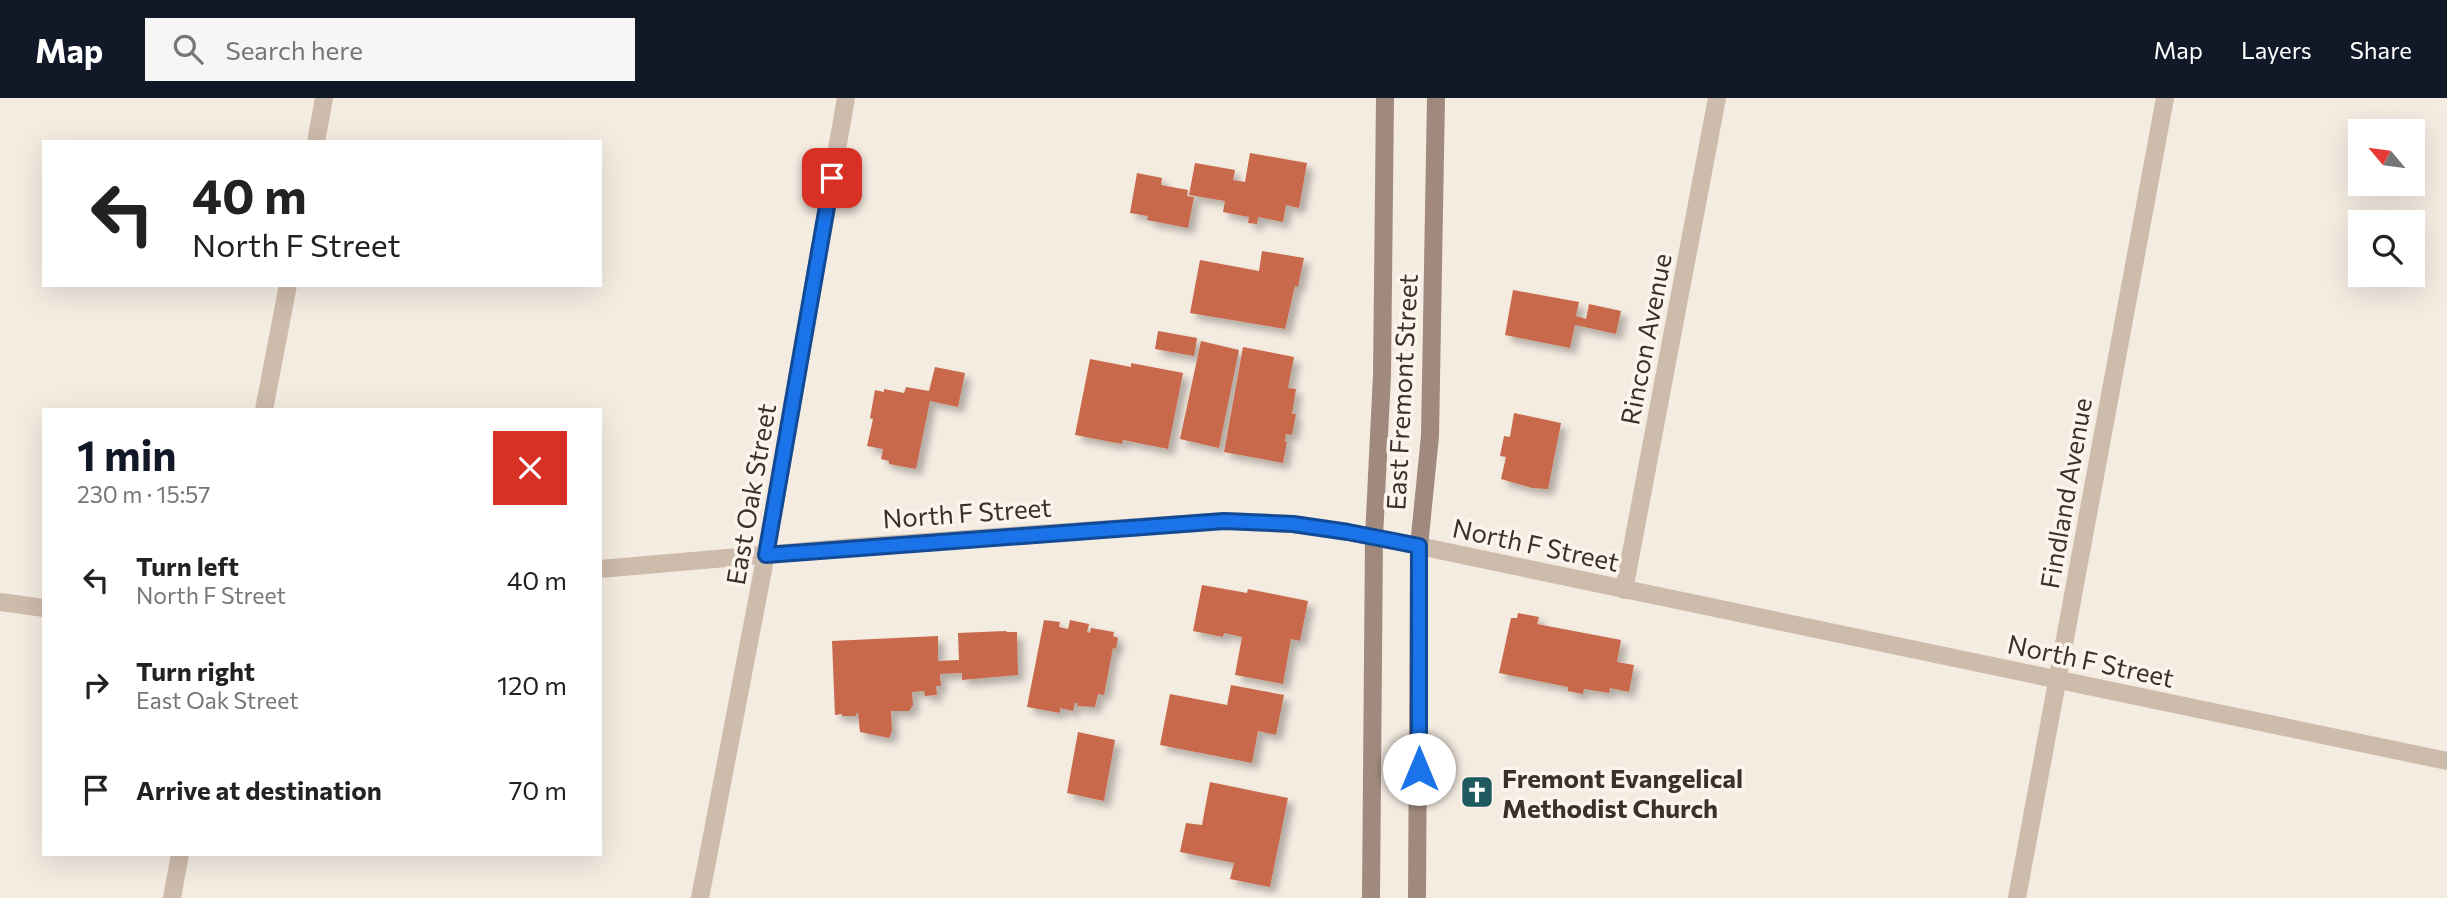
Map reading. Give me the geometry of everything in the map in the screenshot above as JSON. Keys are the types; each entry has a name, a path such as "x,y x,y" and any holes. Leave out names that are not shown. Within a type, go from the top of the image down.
{"main road":[{"name":"East Fremont Street","path":"1371,898 1374,537 1382,375 1385,98"},
{"name":"East Fremont Street","path":"1417,898 1419,546 1430,436 1436,98"}],"street":[{"path":"316,140 324,98"},
{"name":"East Oak Street","path":"700,898 766,555 846,98"},
{"name":"Rincon Avenue","path":"1624,590 1717,98"},
{"name":"Findland Avenue","path":"2017,898 2165,98"},
{"path":"264,408 288,287"},
{"name":"North F Street","path":"602,569 1224,521 1293,524 1419,546 2447,761"},
{"path":"0,602 42,608"},
{"path":"172,898 180,856"}],"building":[{"path":"1250,153 1307,163 1299,208 1286,205 1283,222 1258,217 1257,224 1248,223 1249,217 1223,212 1225,201 1189,195 1195,163 1235,170 1233,180 1245,182"},
{"path":"1137,173 1162,178 1161,185 1188,190 1187,196 1194,197 1188,228 1147,220 1148,216 1130,213"},
{"path":"1262,251 1304,258 1285,329 1190,313 1200,260 1259,271"},
{"path":"1513,290 1579,302 1576,316 1586,319 1589,304 1621,311 1616,334 1575,325 1570,348 1505,335"},
{"path":"1158,331 1197,338 1194,356 1155,349"},
{"path":"1201,341 1239,350 1219,448 1180,439"},
{"path":"1243,347 1294,357 1288,388 1296,389 1292,414 1296,414 1292,435 1286,434 1283,463 1224,452"},
{"path":"1090,359 1131,367 1131,363 1183,373 1168,449 1123,440 1122,444 1075,435"},
{"path":"935,367 965,373 958,407 930,401 916,469 889,464 889,461 881,459 883,449 867,446 873,419 870,418 875,390 904,393 906,387 929,391"},
{"path":"1514,413 1561,423 1548,489 1532,488 1501,479 1506,457 1500,456 1504,436 1510,437"},
{"path":"1202,585 1247,593 1248,589 1308,601 1300,641 1291,639 1283,684 1235,675 1242,637 1224,633 1223,637 1193,631"},
{"path":"1518,613 1539,617 1537,624 1621,640 1617,662 1634,665 1629,692 1610,688 1609,693 1584,689 1583,694 1568,691 1568,687 1499,673 1511,618 1517,618"},
{"path":"1044,620 1060,622 1059,627 1068,629 1070,620 1089,624 1087,632 1090,633 1091,628 1114,632 1113,636 1118,638 1116,649 1113,648 1104,695 1098,694 1095,707 1077,706 1078,703 1075,703 1073,711 1060,708 1060,713 1027,707"},
{"path":"1017,632 1018,675 962,680 962,673 940,674 941,686 936,686 937,695 925,696 924,691 912,692 913,705 909,711 891,711 892,731 889,738 860,732 858,713 856,716 835,715 832,641 938,636 938,661 959,660 958,633"},
{"path":"1231,685 1284,695 1276,735 1258,731 1252,763 1160,745 1170,694 1227,705"},
{"path":"1078,732 1115,740 1104,801 1067,793"},
{"path":"1210,782 1288,798 1270,887 1230,879 1234,863 1180,852 1186,823 1202,825"}],"place":[{"name":"Fremont Evangelical Methodist Church","path":"1477,792"}],"route":[{"path":"832,178 766,555 1224,521 1293,524 1419,546 1419,769"}]}
